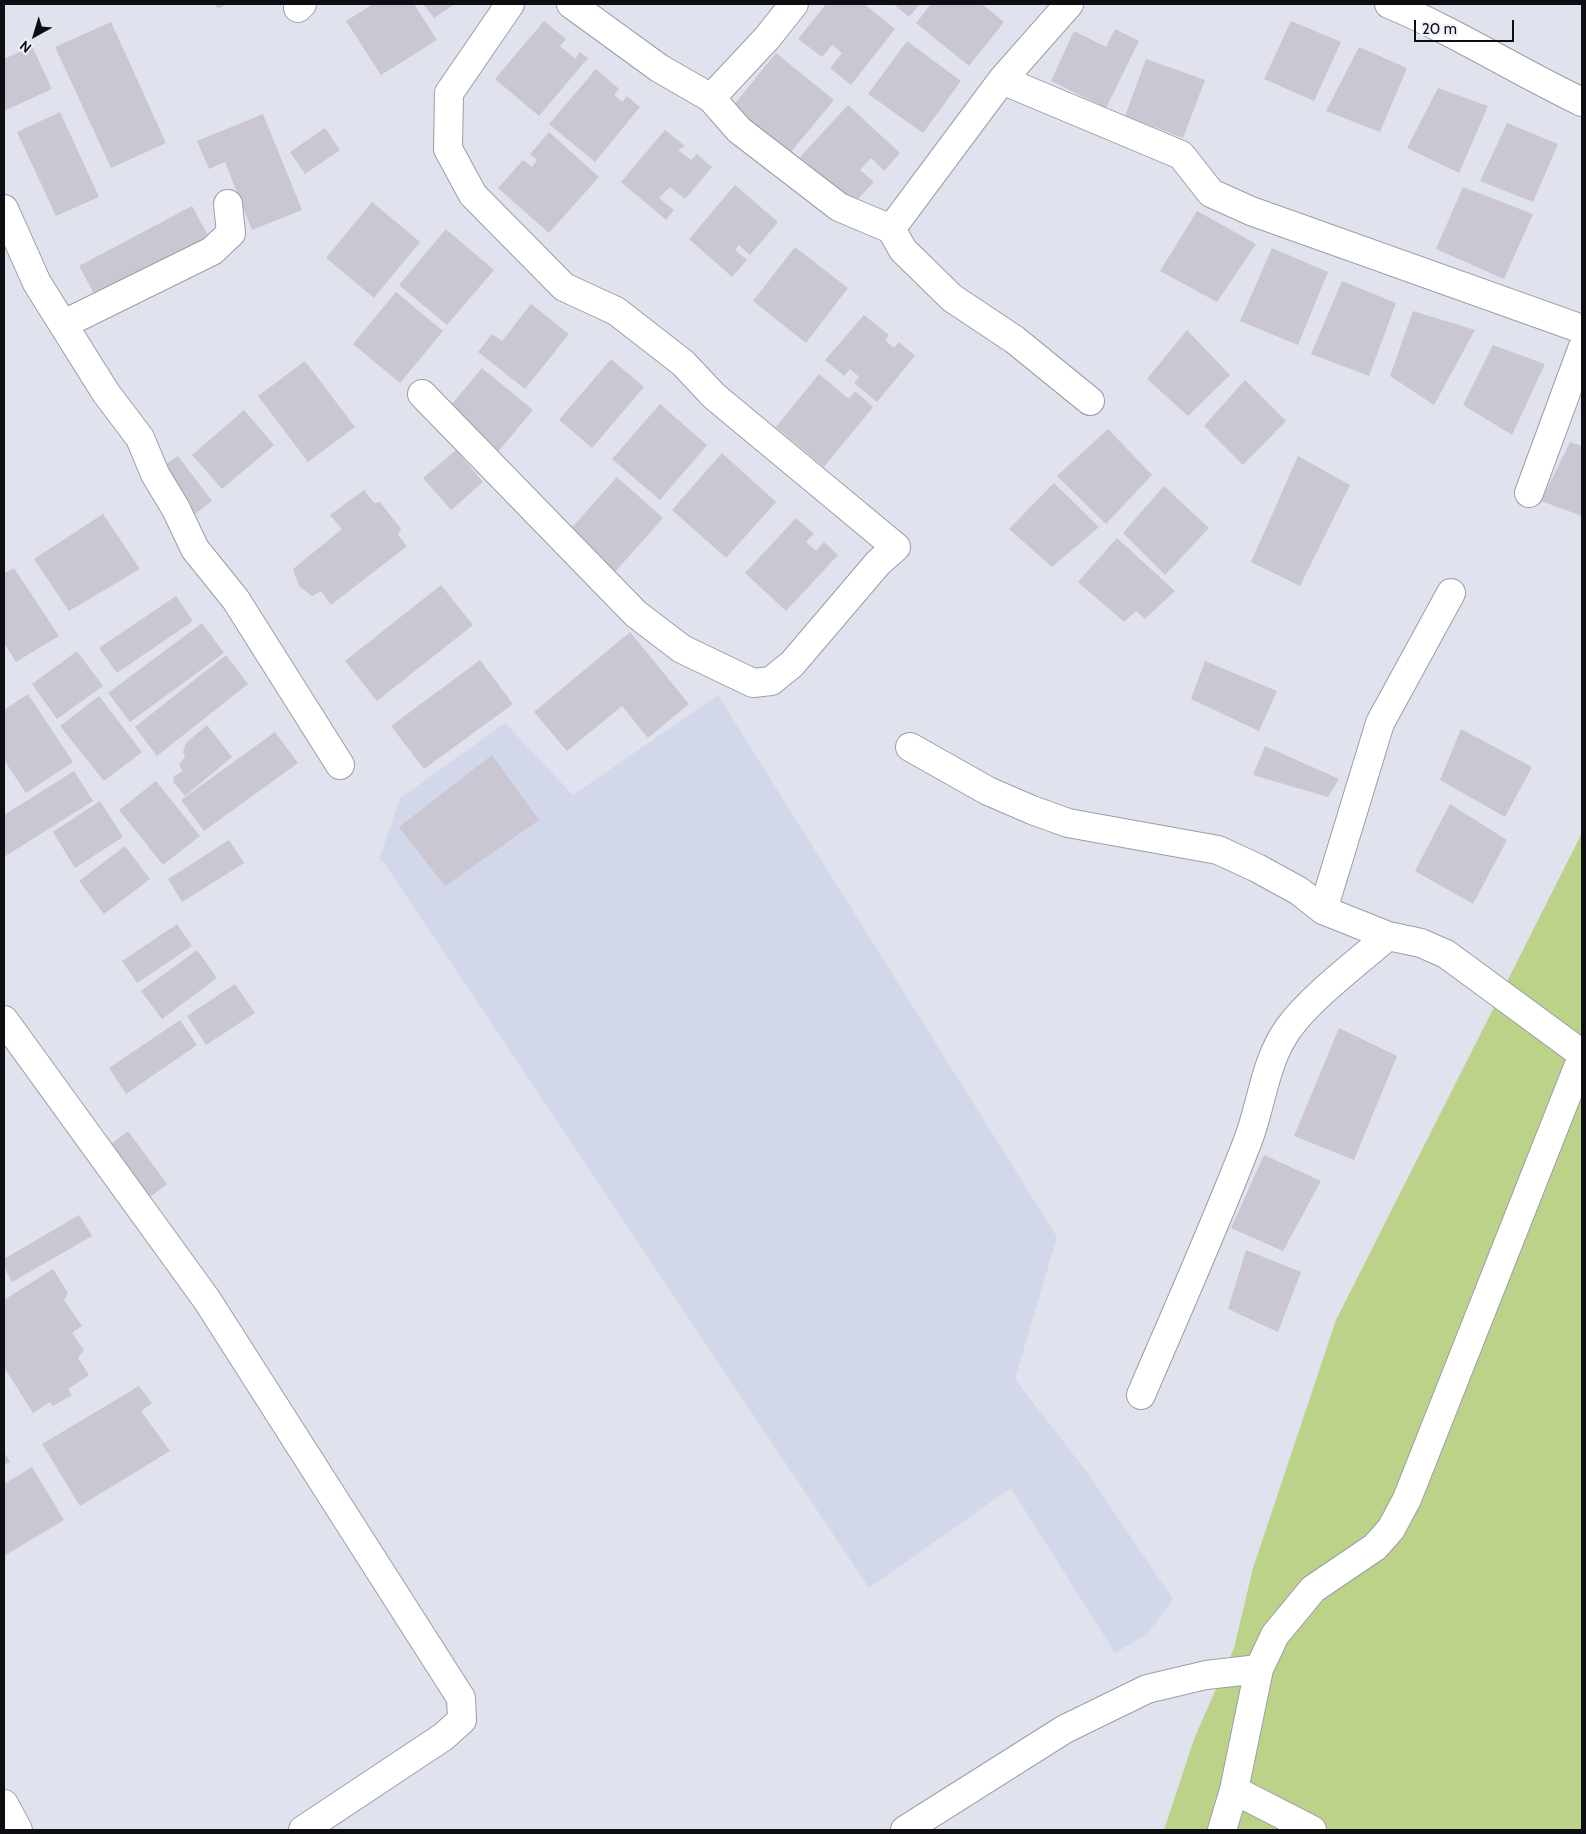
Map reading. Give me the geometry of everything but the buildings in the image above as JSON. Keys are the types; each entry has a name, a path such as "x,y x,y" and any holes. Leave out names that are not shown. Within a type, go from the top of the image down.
{"street":[{"path":"422,394 636,614 682,649 752,683 771,682 792,664 878,563 896,547 714,396 683,363 616,311 564,287 474,195 448,149 449,93 510,4"},
{"path":"571,4 660,68 711,98 739,130 839,207 891,229 902,250 952,298 1015,340 1090,401"},
{"path":"711,98 767,38 794,4"},
{"path":"891,229 1002,80 1069,4"},
{"path":"1389,4 1430,21 1582,102"},
{"path":"1002,80 1181,155 1211,193 1251,211 1582,329"},
{"path":"64,324 212,251 231,233 228,204"},
{"path":"4,209 37,283 106,393 140,438 155,474 195,548 236,600 340,765"},
{"path":"1529,493 1582,349"},
{"path":"1323,910 1380,722 1451,593"},
{"path":"910,747 988,790 1068,823 1218,850 1257,868 1299,891 1323,910 1388,936 1421,943 1446,954 1582,1055 1407,1499 1391,1529 1375,1547 1313,1589 1275,1635 1259,1669 1234,1790 1222,1830"},
{"path":"1141,1395 1237,1169 1252,1130 1272,1057 1288,1030 1302,1012 1388,936"},
{"path":"4,1020 207,1300 461,1698 462,1720 443,1737 302,1830"},
{"path":"905,1830 1065,1729 1147,1689 1206,1675 1259,1669"},
{"path":"1234,1790 1312,1830"},
{"path":"4,1804 18,1830"}],"shaded area":[{"path":"718,695 1057,1237 1015,1379 1086,1471 1173,1599 1147,1634 1115,1653 1011,1488 869,1588 385,864 379,859 400,798 505,723 573,795"}],"green space":[{"path":"1582,833 1582,1830 1164,1830 1194,1739 1234,1648 1253,1568 1336,1320"}]}
